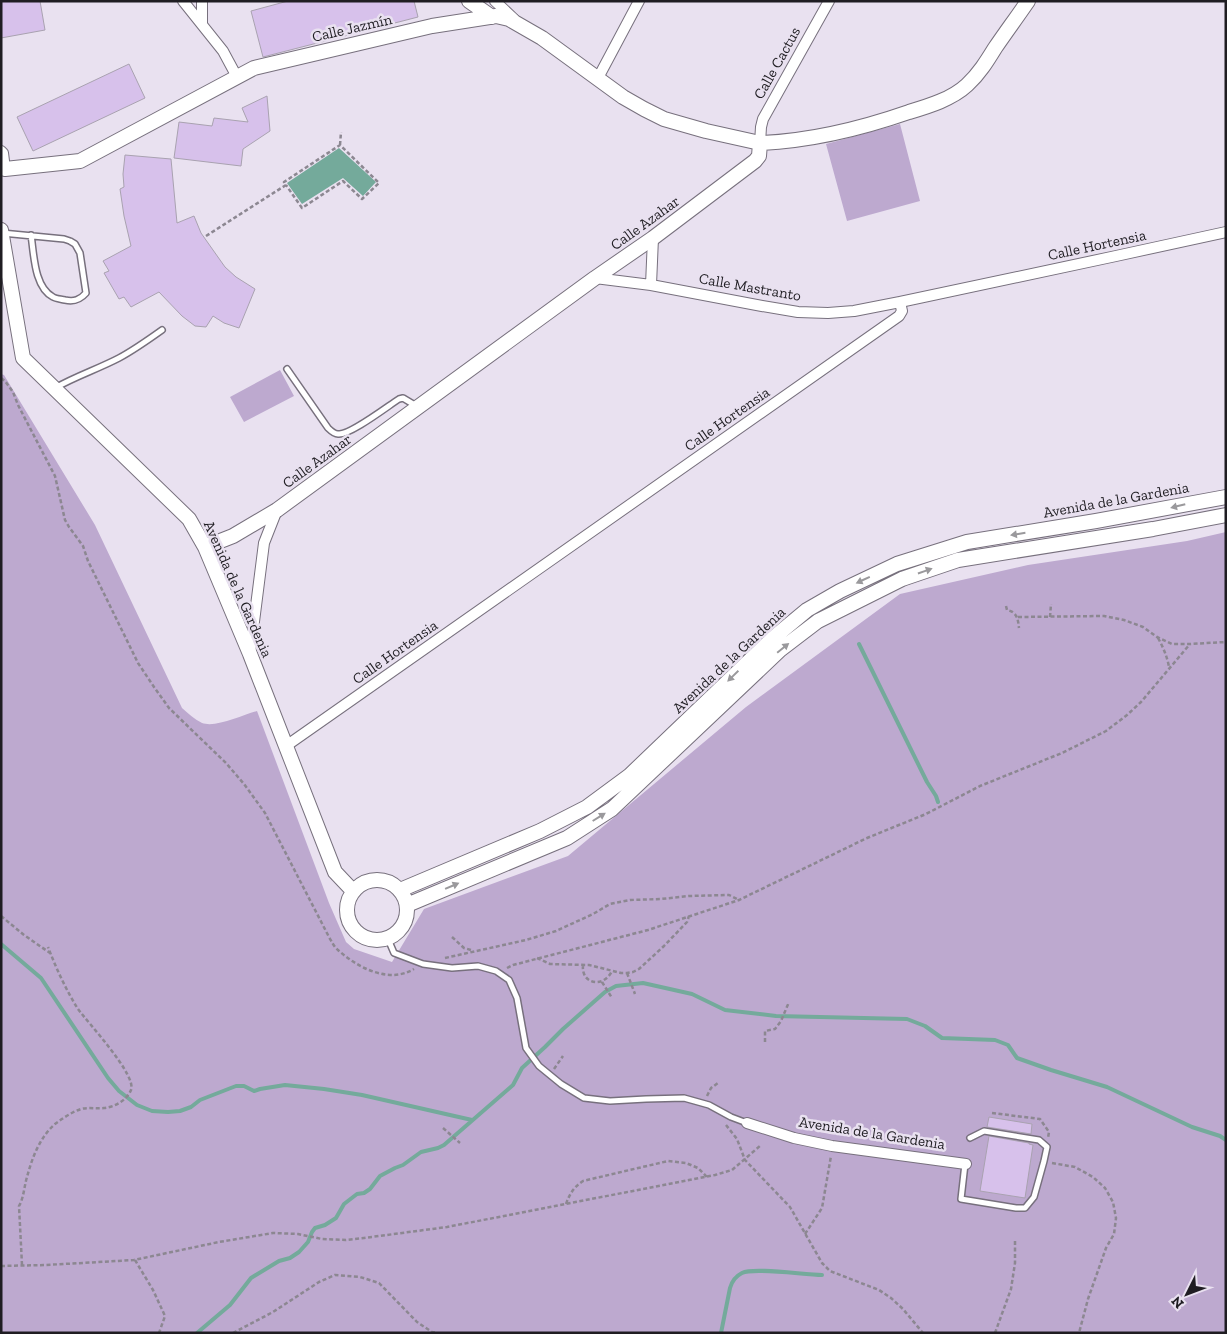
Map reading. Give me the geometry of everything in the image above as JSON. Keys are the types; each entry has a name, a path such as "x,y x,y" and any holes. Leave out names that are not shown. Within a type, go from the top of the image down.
{"street":[{"path":"183,1 223,51 237,77"},
{"path":"468,1 492,17"},
{"path":"495,1 520,25"},
{"path":"598,78 639,1"},
{"name":"Calle Cactus","path":"760,143 763,119 829,1"},
{"path":"760,143 802,140 839,133 895,117 952,96 967,85 980,70 1028,1"},
{"path":"201,2 202,24"},
{"name":"Calle Jazmín","path":"2,171 80,161 254,68 432,26 492,17 506,18 542,38 634,104 664,119 760,143"},
{"name":"Calle Azahar","path":"205,547 234,536 277,510 653,238 756,161 759,156 760,143"},
{"path":"1,151 3,154 2,171"},
{"name":"Avenida de la Gardenia","path":"1,231 23,358 189,519 205,547 250,654 335,872 353,891"},
{"name":"Calle Hortensia","path":"286,746 899,316 902,310 900,302 1226,232"},
{"path":"651,285 653,238"},
{"name":"Calle Mastranto","path":"596,278 651,285 798,312 828,313 854,311 900,302"},
{"name":"Avenida de la Gardenia","path":"400,890 540,831 587,806 629,776 772,639 807,610 840,591 897,564 967,542 1156,511 1226,497"},
{"name":"Calle Azahar","path":"250,654 264,543 277,510"},
{"path":"1156,511 1160,528"},
{"name":"Avenida de la Gardenia","path":"407,904 567,838 612,809 780,650 818,621 902,579 958,560 1160,528 1226,515"},
{"path":"379,879 388,882 400,890 406,899 407,915 404,925 397,933 388,939 368,940 352,928 346,909 348,899 360,884 369,880 379,879"},
{"name":"Avenida de la Gardenia","path":"747,1123 794,1138 832,1146 966,1164"}],"lane":[{"path":"1,231 70,240 80,253 86,292 82,297 78,300 68,301 54,298 45,291 39,281 31,235"},
{"path":"55,388 118,359 162,330"},
{"path":"287,368 328,428 339,435 350,432 399,399 408,400 418,408"},
{"path":"388,939 394,953 422,964 452,968 478,966 501,974"},
{"name":"Avenida de la Gardenia","path":"501,974 509,980 517,998 526,1048 539,1066 550,1076 584,1098 610,1101 646,1098 684,1098 708,1105 747,1123"},
{"path":"966,1164 961,1199 1025,1208 1034,1197 1047,1147 1039,1140 984,1131 970,1138"}],"path":[{"path":"340,145 284,182 302,208 343,181 362,199 378,183 340,145 341,132"},
{"path":"206,236 286,185"},
{"path":"1050,617 1051,604"},
{"path":"1006,606 1007,610 1012,611 1018,617 1104,616 1124,620 1143,627 1172,644 1226,642"},
{"path":"1018,617 1018,628"},
{"path":"1157,636 1164,648 1169,668"},
{"path":"501,974 513,965 648,930 739,900 867,838 926,814 980,786 1062,753 1106,731 1128,715 1190,644"},
{"path":"1,916 50,953"},
{"path":"537,958 550,964 583,965 627,975 639,968 650,958 687,922 690,916"},
{"path":"452,937 464,948 473,951"},
{"path":"22,1265 19,1206 32,1158 39,1145 54,1125 74,1111 84,1108 103,1108 123,1100 131,1090 132,1081 70,996 48,947"},
{"path":"583,965 582,970 587,978 591,981 602,983 612,998"},
{"path":"602,983 612,971"},
{"path":"627,975 635,994"},
{"path":"765,1042 765,1031 776,1029 788,1002"},
{"path":"550,1076 563,1056"},
{"path":"718,1083 708,1092 708,1105 737,1139 745,1160 790,1207 822,1263 830,1271 879,1290 891,1298 923,1333"},
{"path":"992,1113 1040,1119 1049,1132 1047,1147"},
{"path":"443,1128 460,1144"},
{"path":"1,1266 134,1260 273,1233 346,1240 447,1226 708,1177 732,1170 761,1146"},
{"path":"805,1234 822,1208 832,1146"},
{"path":"566,1204 570,1193 583,1181 668,1161 686,1162 698,1168 708,1177"},
{"path":"1044,1161 1075,1167 1093,1177 1105,1188 1113,1202 1116,1218 1114,1234 1106,1248 1088,1299 1079,1333"},
{"path":"995,1333 1011,1289 1015,1263 1015,1241"},
{"path":"134,1260 153,1290 165,1316 159,1333"},
{"path":"233,1333 273,1312 319,1282 335,1275 360,1277 379,1283 417,1322 432,1332 437,1333"}],"shaded area":[{"path":"900,124 920,201 847,221 826,144"},
{"path":"339,148 376,182 363,196 343,178 302,204 287,183"},
{"path":"280,370 294,396 244,422 230,397"},
{"path":"1,374 4,375 95,525 182,708 202,723 208,724 222,722 257,711 329,903 346,942 354,949 392,962 424,909 568,856 746,707 900,594 1028,565 1187,541 1226,532 1226,1333 1,1333"}],"building":[{"path":"1,1 40,1 45,30 1,38"},
{"path":"288,1 414,1 418,17 263,57 251,11"},
{"path":"129,64 145,98 33,151 17,117"},
{"path":"267,96 270,131 243,149 241,166 174,158 179,122 212,126 214,118 248,122 242,108"},
{"path":"125,155 171,159 177,223 194,216 201,233 225,267 236,277 255,289 239,328 224,323 213,316 206,327 195,326 182,316 159,292 131,307 124,297 119,299 104,273 109,271 103,261 131,246 120,189 124,187"},
{"path":"989,1117 1032,1124 1031,1134 987,1127"},
{"path":"989,1136 1033,1145 1025,1198 980,1191"}],"waterway":[{"path":"859,644 938,802"},
{"path":"1,944 41,978 108,1078 119,1091 137,1105 152,1111 180,1111 191,1107 200,1100 236,1086 244,1086 254,1091 285,1085 362,1095 472,1120"},
{"path":"197,1333 230,1305 251,1278 279,1261 290,1258 299,1252 308,1242 315,1228 325,1225 336,1218 344,1204 357,1194 364,1193 370,1189 380,1176 403,1165 421,1152 444,1145 513,1085 522,1068 563,1029 605,992 616,986 643,983 692,994 725,1010 776,1016 907,1019 925,1026 942,1038 995,1040 1008,1045 1017,1058 1107,1087 1192,1127 1220,1136 1226,1140"},
{"path":"721,1333 730,1288 734,1279 740,1274 748,1271 757,1271 822,1275"}]}
